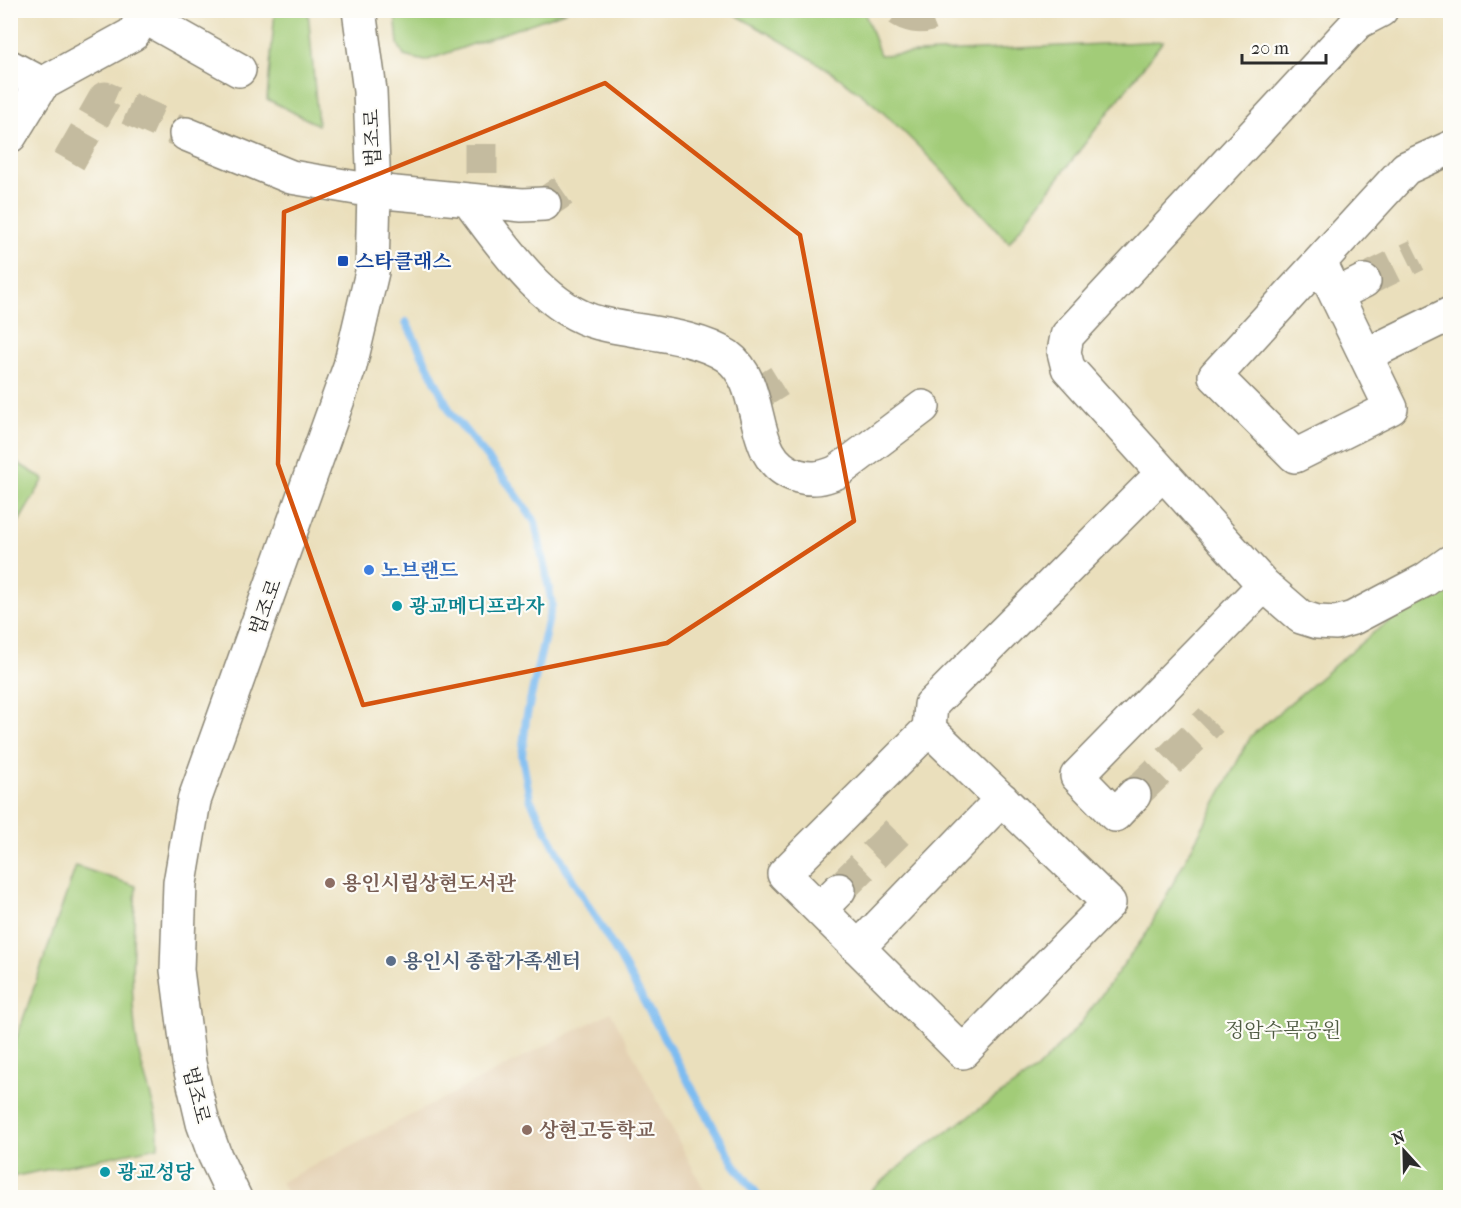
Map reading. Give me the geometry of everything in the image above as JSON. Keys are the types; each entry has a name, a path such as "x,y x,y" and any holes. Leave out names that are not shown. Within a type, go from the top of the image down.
{"street":[{"name":"법조로","path":"236,1197 215,1156 203,1123 182,1020 176,943 183,855 194,801 350,366 372,272 374,191 370,91 359,10"},
{"path":"1381,10 1358,22 1067,336 1064,352 1068,368 1264,585 1302,617 1317,622 1336,623 1353,618 1381,605 1450,562"},
{"path":"13,126 42,84 133,34 145,13 239,70"},
{"path":"10,67 42,84"},
{"path":"186,134 291,177 374,191 479,192 544,204"},
{"path":"1320,262 1350,288 1366,355 1391,408 1295,456 1215,376 1406,168 1450,147"},
{"path":"479,192 516,262 538,286 569,310 596,323 706,345 728,357 759,394 764,446 775,464 790,474 808,479 822,478 837,472 924,407"},
{"path":"1366,355 1450,314"},
{"path":"929,729 1109,903 963,1052 858,948 830,899 784,874 929,729 931,705 1163,473"},
{"path":"1134,795 1114,815 1077,776 1264,585"},
{"path":"858,948 1002,799"}],"highlighted area":[{"path":"605,83 800,235 854,521 667,643 363,705 278,464 284,212"}],"shaded area":[{"name":"상현고등학교","path":"611,1012 708,1197 289,1197 281,1182"}],"green space":[{"path":"395,10 567,11 425,61 404,56 398,44"},
{"path":"275,11 308,11 318,125 267,99"},
{"path":"729,11 864,11 880,55 1163,41 1009,243 929,157 878,108 825,68"},
{"path":"11,459 44,479 11,535"},
{"name":"정암수목공원","path":"1450,582 1450,1197 863,1198 913,1155 1037,1069 1080,1024 1146,934 1251,736 1373,633 1416,602"},
{"path":"76,866 136,886 132,964 133,1004 139,1056 157,1121 158,1147 11,1177 11,1054"}],"waterway":[{"path":"406,322 451,413 510,486 535,522 552,604 526,719 522,756 530,799 567,870 621,960 734,1164 760,1198"}],"tunnel":[{"path":"899,10 919,17 938,10"},
{"path":"69,161 105,98 186,134"},
{"path":"481,144 481,173"},
{"path":"544,204 563,191"},
{"path":"1364,281 1417,255"},
{"path":"763,391 779,381"},
{"path":"1134,795 1211,720"},
{"path":"839,890 898,831"}],"place":[{"name":"스타클래스","path":"343,261"},
{"name":"노브랜드","path":"369,570"},
{"name":"광교메디프라자","path":"397,606"},
{"name":"용인시립상현도서관","path":"330,883"},
{"name":"용인시 종합가족센터","path":"391,961"},
{"name":"상현고등학교","path":"527,1130"},
{"name":"광교성당","path":"105,1172"}]}
